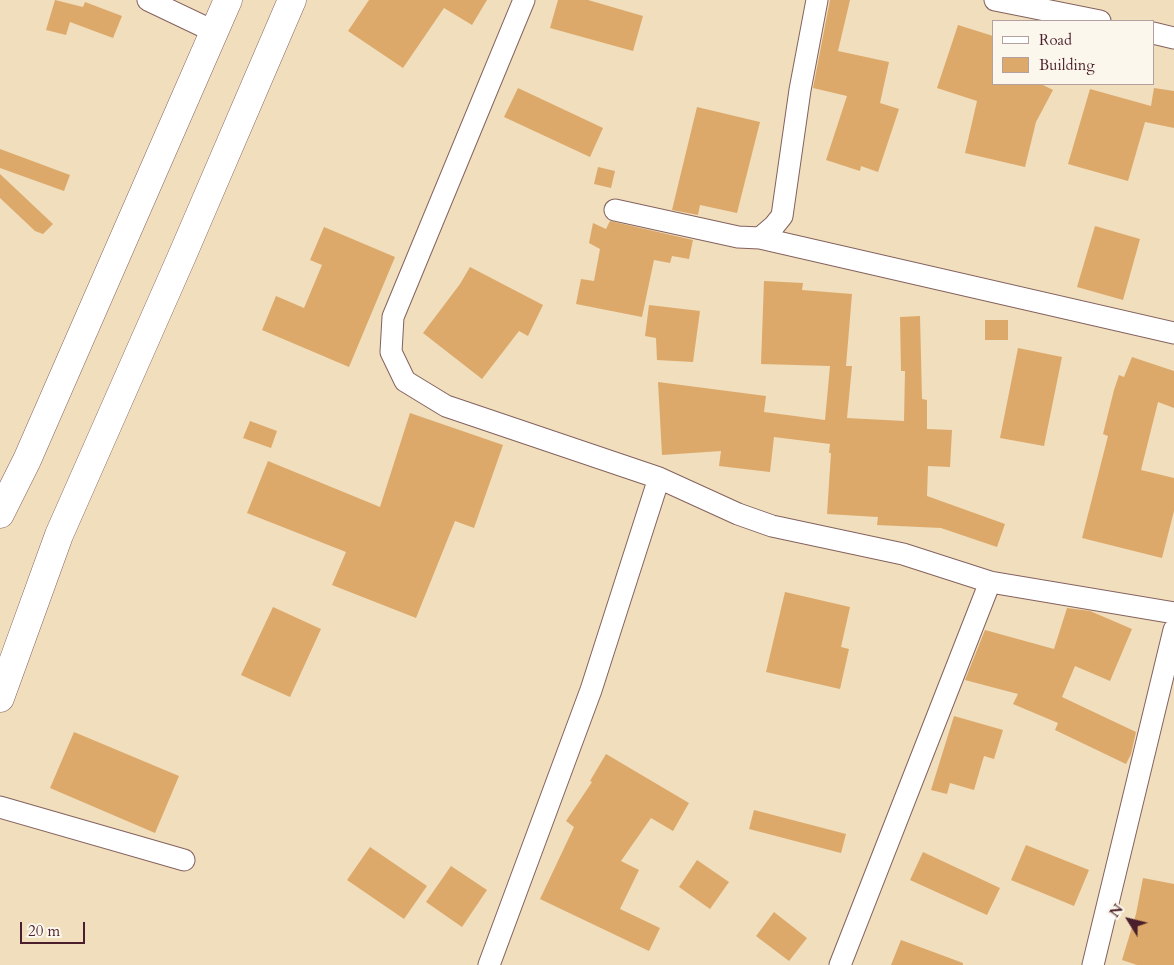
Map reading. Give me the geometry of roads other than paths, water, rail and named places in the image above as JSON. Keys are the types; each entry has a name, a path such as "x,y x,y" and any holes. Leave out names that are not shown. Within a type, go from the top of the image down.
{"main road":[{"path":"0,514 27,460 228,0"},
{"path":"0,698 59,535 292,0"},
{"path":"0,491 27,460"}],"street":[{"path":"148,0 213,31"},
{"path":"524,0 392,316 391,352 405,380 446,406 659,478 738,514 772,526 902,554 990,582 1174,613"},
{"path":"760,238 782,216 800,90 817,0"},
{"path":"995,0 1080,8 1098,20"},
{"path":"1154,33 1174,38"},
{"path":"615,210 738,236 760,238 1174,334"},
{"path":"489,965 591,690 659,478"},
{"path":"840,965 990,582"},
{"path":"1093,965 1174,630"},
{"path":"0,807 184,860"}]}
